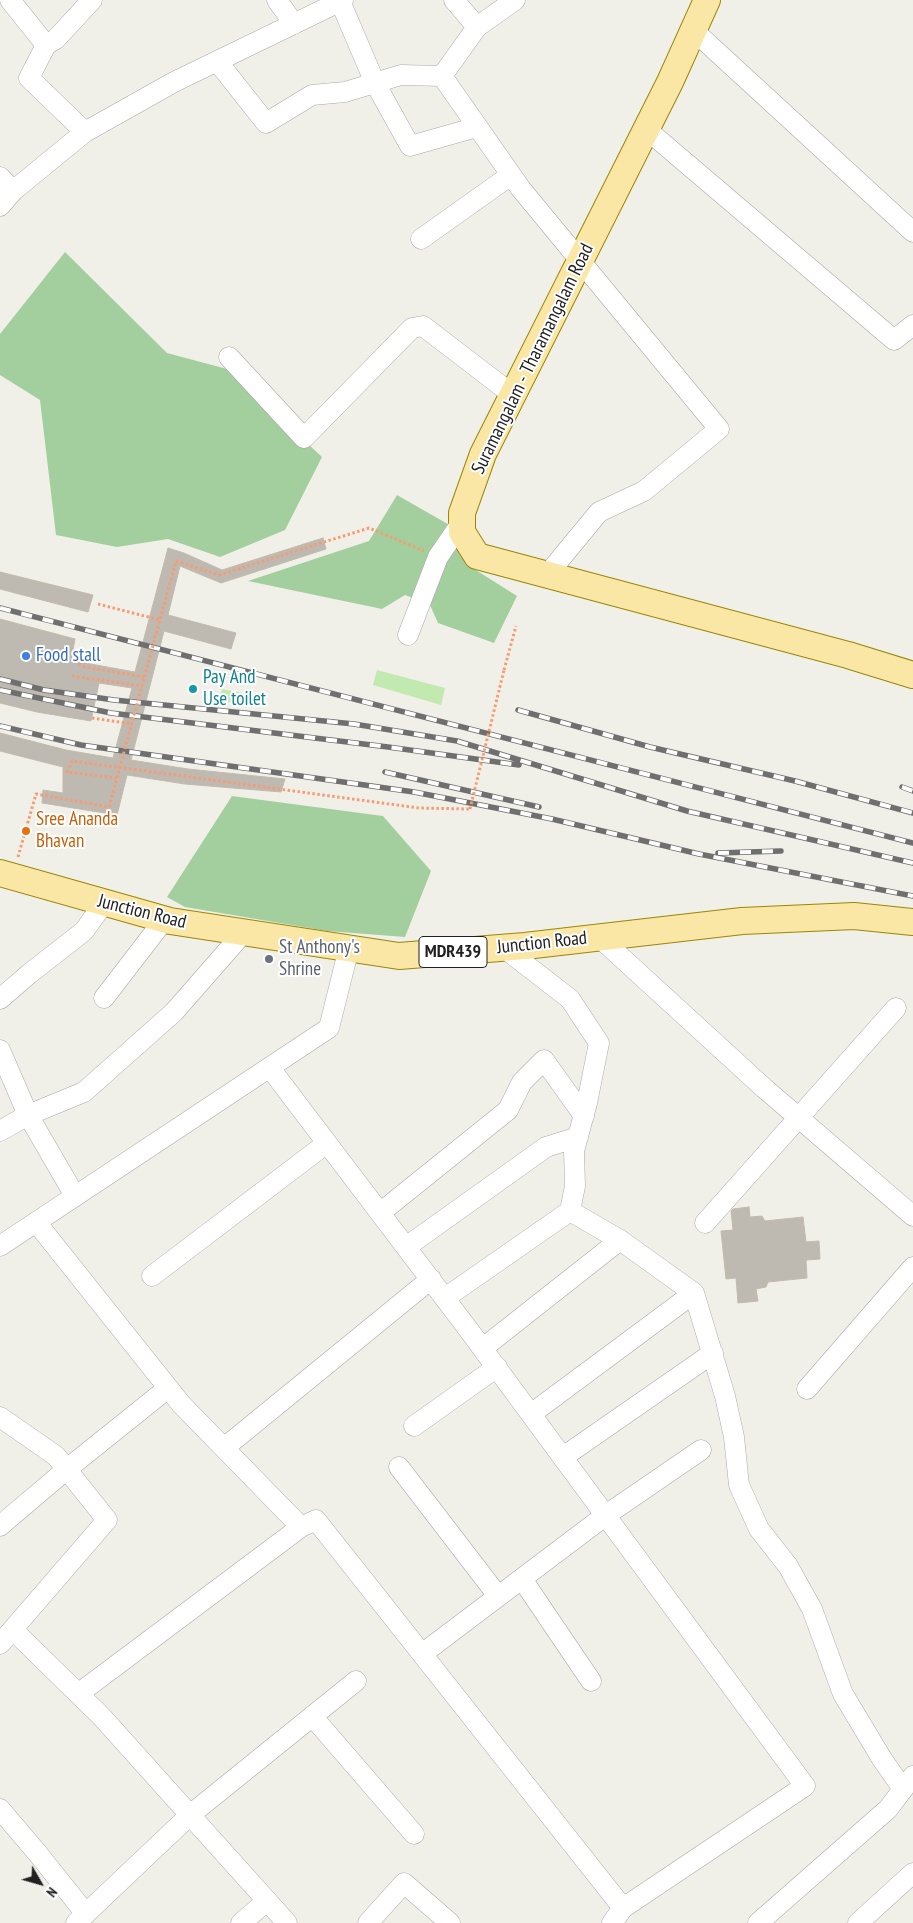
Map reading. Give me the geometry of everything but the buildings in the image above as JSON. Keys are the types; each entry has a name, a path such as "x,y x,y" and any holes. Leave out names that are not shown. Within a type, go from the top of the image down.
{"main road":[{"name":"Suramangalam - Tharamangalam Road","path":"462,522 462,513 483,454 670,82 707,0"},
{"path":"462,522 462,532 477,556 839,653 913,675"},
{"name":"Junction Road","path":"6,875 164,920 399,956 504,948 742,921 854,916 913,922"}],"street":[{"path":"10,0 46,45"},
{"path":"85,132 29,78 46,45 56,39 92,0"},
{"path":"276,0 294,24"},
{"path":"454,0 477,27"},
{"path":"442,76 477,27 515,0"},
{"path":"0,206 6,184 85,132 174,82 342,1 375,83 410,146 478,127"},
{"path":"693,30 913,232"},
{"path":"217,61 266,123 312,95 345,92 401,74 442,76"},
{"path":"442,76 511,175 719,429 644,492 599,512 547,575"},
{"path":"646,129 894,340 913,324"},
{"path":"421,238 511,175"},
{"path":"229,357 304,438 412,328 423,326 512,395"},
{"path":"408,635 438,557 462,522"},
{"path":"0,1000 29,974 84,931 104,903"},
{"path":"104,998 164,920"},
{"path":"0,1131 28,1115 84,1092 174,1012 244,932"},
{"path":"599,937 797,1117 913,1216"},
{"path":"0,1246 329,1028 349,948"},
{"path":"445,1298 570,1211 575,1186 574,1151 584,1116 598,1043 570,999 504,948"},
{"path":"705,1223 797,1117 896,1008"},
{"path":"0,1050 28,1115 75,1196"},
{"path":"380,1213 508,1110 522,1082 544,1060 584,1116"},
{"path":"78,1694 301,1527 316,1520 422,1654 617,1916 805,1786 483,1348 270,1068"},
{"path":"406,1247 546,1147 578,1137"},
{"path":"152,1276 327,1143"},
{"path":"570,1211 620,1240 694,1292 725,1396 734,1437 739,1485 759,1529 788,1566 812,1610 843,1694 882,1759 908,1782 888,1809 758,1923"},
{"path":"36,1222 181,1404 301,1527"},
{"path":"483,1348 620,1240"},
{"path":"807,1389 913,1267"},
{"path":"224,1448 431,1279"},
{"path":"531,1414 694,1292"},
{"path":"562,1457 713,1354"},
{"path":"414,1426 497,1368"},
{"path":"0,1526 66,1469 168,1388"},
{"path":"0,1417 56,1456 107,1520 6,1637 78,1694 100,1716 287,1923"},
{"path":"422,1654 606,1515 701,1450"},
{"path":"400,1467 498,1596"},
{"path":"522,1578 591,1681"},
{"path":"0,1809 39,1854 81,1919 190,1815 356,1681"},
{"path":"312,1716 414,1834"},
{"path":"858,1923 913,1873"},
{"path":"368,1923 404,1883 450,1923"},
{"path":"241,1923 267,1900"}],"path":[{"path":"6,875 36,794 109,807 176,561 219,575 369,528 438,557"},
{"path":"98,604 160,620"},
{"path":"117,778 67,772 72,761 419,808 470,809 516,626"},
{"path":"75,660 85,666 144,677"},
{"path":"72,676 142,686"},
{"path":"92,718 132,724"}],"green space":[{"path":"65,252 167,353 227,369 322,457 285,530 220,557 168,539 117,547 56,535 40,400 0,375 0,334"},
{"path":"397,495 453,527 471,567 517,596 494,643 438,623 430,605 405,595 382,609 248,581 369,541"},
{"path":"377,670 445,688 441,705 373,685"},
{"path":"222,689 252,695 250,706 219,700"},
{"path":"232,796 383,816 431,871 405,937 327,931 185,907 167,897"}],"railway":[{"path":"0,608 913,843"},
{"path":"0,679 44,690 114,700 354,724 457,741 687,811 913,863"},
{"path":"0,690 111,713 519,765"},
{"path":"518,710 650,747 795,781 913,813"},
{"path":"0,726 81,745 414,792 552,819 699,854 913,896"},
{"path":"385,772 539,807"},
{"path":"902,787 913,791"},
{"path":"718,853 781,851"}],"place":[{"name":"Food stall","path":"26,656"},
{"name":"Pay And Use toilet","path":"193,689"},
{"name":"Sree Ananda Bhavan","path":"26,831"},
{"name":"St Anthony's Shrine","path":"269,959"}]}
